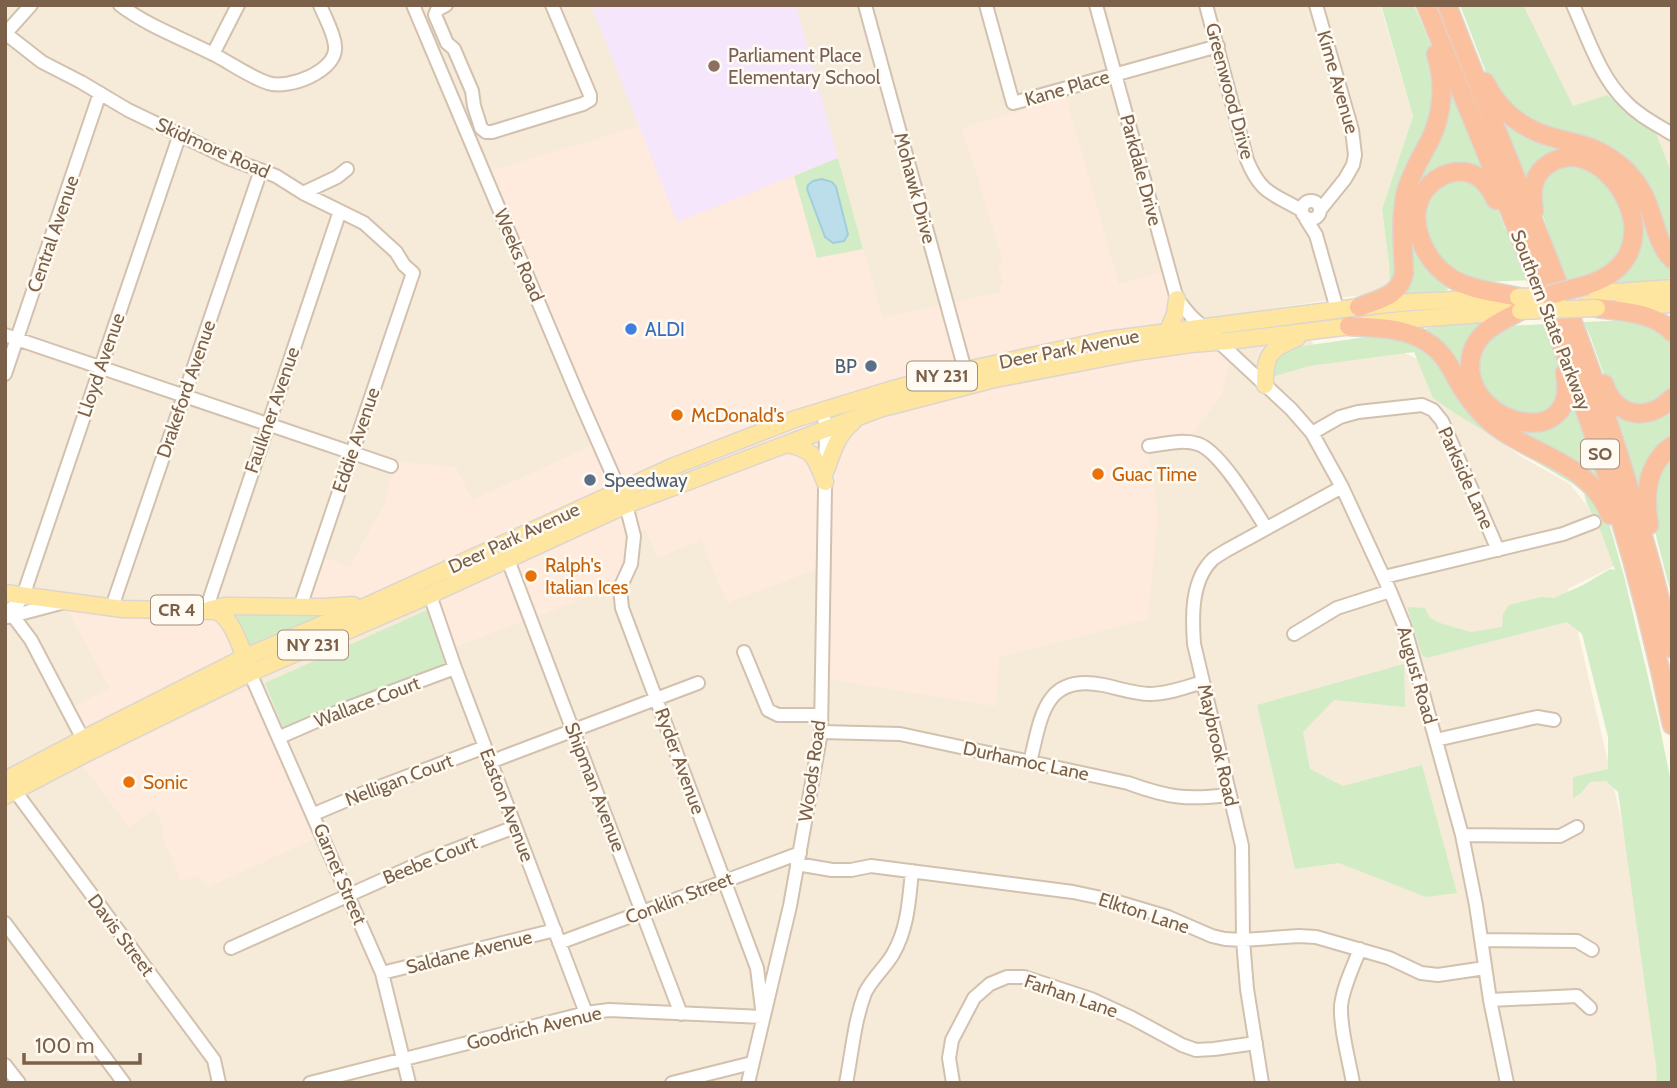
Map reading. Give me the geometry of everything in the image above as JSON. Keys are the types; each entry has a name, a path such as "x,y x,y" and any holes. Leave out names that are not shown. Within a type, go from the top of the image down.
{"highway":[{"name":"Southern State Parkway","path":"1425,5 1558,333 1599,450 1636,577 1672,725"},
{"path":"1359,307 1389,295 1402,283 1405,197 1434,131 1442,91 1441,74 1425,5"},
{"name":"Southern State Parkway","path":"1447,5 1582,347 1626,477 1672,648"},
{"path":"1454,25 1491,92 1508,114 1538,132 1592,147 1615,161 1629,174 1643,194 1662,246 1672,259"},
{"path":"1536,230 1533,186 1537,176 1549,164 1565,158 1581,159 1597,166 1613,178 1624,193 1632,213 1633,241 1628,254 1616,270 1605,277 1590,295"},
{"path":"1516,229 1488,186 1467,172 1448,173 1435,180 1423,191 1417,207 1416,224 1419,237 1427,255 1440,270 1463,284 1518,304 1484,333 1474,346 1471,373 1475,387 1486,402 1501,414 1519,421 1535,423 1552,417 1562,408 1566,400 1567,386 1558,333"},
{"path":"1549,295 1590,295 1653,318 1672,332"},
{"path":"1349,326 1402,331 1428,342 1444,357 1476,408 1493,424 1586,479 1605,504 1636,577"},
{"path":"1582,347 1610,397 1623,409 1634,413 1650,412 1660,408 1672,397"},
{"path":"1656,584 1646,509 1647,493 1653,467 1672,446"}],"main road":[{"name":"Deer Park Avenue","path":"8,784 83,738 247,665 373,603 622,497 909,401 995,379 1135,352 1590,295 1672,288"},
{"name":"Deer Park Avenue","path":"8,784 89,752 247,665 430,595 508,560 685,461 795,419 965,370 1084,344 1337,309 1409,302 1518,304 1549,295"},
{"name":"Deer Park Avenue","path":"1590,295 1672,303"},
{"path":"1168,331 1175,314 1177,299"},
{"path":"1265,385 1266,362 1274,349 1283,343 1320,330"},
{"path":"826,476 837,439 846,427 860,416"},
{"path":"786,444 805,448 813,455 826,476"},
{"name":"CR 4","path":"5,593 113,608 219,612 228,619 247,665"},
{"path":"206,610 225,606 336,607 373,603"}],"street":[{"path":"5,33 31,5"},
{"path":"120,5 143,20 268,83 280,85 320,72 333,57 336,47 320,5"},
{"path":"213,54 237,5"},
{"name":"Weeks Road","path":"414,5 622,497"},
{"path":"446,5 437,10 435,15 447,43 454,49 468,82 481,128 486,132 590,100 552,5"},
{"name":"Mohawk Drive","path":"865,5 965,370"},
{"name":"Kane Place","path":"986,5 1013,103 1217,46"},
{"name":"Parkdale Drive","path":"1096,5 1177,299 1202,327"},
{"name":"Greenwood Drive","path":"1206,5 1253,173 1261,186 1273,196 1311,210"},
{"name":"Kime Avenue","path":"1311,210 1332,194 1345,179 1353,165 1355,145 1316,5"},
{"path":"1573,5 1614,88 1636,111 1672,134"},
{"name":"Skidmore Road","path":"5,33 42,62 128,110 228,158 276,176 303,193 364,223 396,252 413,273"},
{"path":"441,70 460,63"},
{"path":"449,89 468,82"},
{"name":"Central Avenue","path":"5,374 11,337 100,93"},
{"name":"Lloyd Avenue","path":"23,596 180,134"},
{"path":"303,193 337,177 347,169"},
{"name":"Drakeford Avenue","path":"113,608 261,170"},
{"path":"1311,210 1337,309"},
{"name":"Faulkner Avenue","path":"206,610 340,211"},
{"name":"Eddie Avenue","path":"300,607 413,273"},
{"name":"August Road","path":"1202,327 1291,409 1311,433 1342,487 1404,625 1462,835 1507,1083"},
{"path":"11,337 391,466"},
{"name":"Parkside Lane","path":"1311,433 1340,417 1358,412 1422,405 1433,410 1442,421 1498,550"},
{"name":"Woods Road","path":"748,1083 790,906 821,732 826,476 826,429 822,411"},
{"path":"1149,446 1183,442 1199,444 1213,453 1247,497 1266,528"},
{"name":"Maybrook Road","path":"1262,1083 1247,989 1243,940 1242,846 1194,644 1196,589 1212,560 1342,487"},
{"name":"Ryder Avenue","path":"622,497 634,536 631,564 620,588 622,608 757,968 763,1017"},
{"path":"1384,577 1563,534 1594,522"},
{"name":"Shipman Avenue","path":"508,560 681,1014"},
{"path":"1294,634 1337,607 1390,592"},
{"name":"Easton Avenue","path":"430,595 490,762 586,1013"},
{"path":"8,615 23,596"},
{"path":"8,615 68,602"},
{"path":"30,612 27,622 31,640"},
{"path":"8,615 31,640 83,738"},
{"path":"744,652 768,710 778,715 821,715"},
{"name":"Garnet Street","path":"247,665 382,973 409,1083"},
{"name":"Wallace Court","path":"280,737 342,710 455,668"},
{"path":"1030,762 1041,714 1047,702 1059,691 1084,682 1147,694 1203,682"},
{"path":"490,762 698,683"},
{"path":"1436,740 1537,717 1554,720"},
{"name":"Durhamoc Lane","path":"821,732 900,734 1128,783 1154,793 1178,798 1229,795"},
{"name":"Nelligan Court","path":"314,814 485,747"},
{"name":"Davis Street","path":"8,784 214,1060 219,1083"},
{"name":"Beebe Court","path":"231,948 427,860 515,827"},
{"path":"1462,835 1560,836 1577,827"},
{"name":"Conklin Street","path":"557,937 642,912 724,881 798,858"},
{"name":"Elkton Lane","path":"798,858 832,870 872,866 1073,892 1168,917 1212,936 1243,940 1316,937 1360,948 1422,973 1438,975 1485,968"},
{"path":"846,1083 860,1009 867,989 891,958 907,919 912,871"},
{"path":"5,923 124,1083"},
{"name":"Saldane Avenue","path":"382,973 557,937"},
{"path":"1481,940 1577,941 1592,950"},
{"path":"1353,1083 1341,1007 1360,948"},
{"name":"Farhan Lane","path":"953,1083 948,1058 952,1040 974,998 990,984 1007,977 1024,977 1091,999 1196,1050 1255,1043"},
{"path":"1490,1000 1577,996 1590,1008"},
{"name":"Goodrich Avenue","path":"310,1083 586,1013 609,1010 763,1017"},
{"path":"672,1083 752,1063"},
{"path":"5,1065 19,1083"}],"shaded area":[{"path":"5,5 1380,5 1413,116 1382,209 1390,289 1204,319 1209,346 1309,336 1322,359 1390,346 1428,364 1463,415 1522,457 1570,484 1605,529 1616,565 1568,589 1642,909 1665,1083 5,1083"},
{"name":"Parliament Place Elementary School","path":"591,5 796,5 838,158 677,222"},
{"path":"1523,5 1672,5 1672,203 1654,137 1607,95 1572,112"},
{"path":"1066,97 1119,284 1164,272 1209,346 1230,359 1222,394 1190,437 1146,438 1158,514 1148,619 999,657 996,706 827,679 828,565 727,603 701,540 658,558 645,529 628,536 627,558 618,586 444,651 417,576 375,594 344,602 306,604 319,556 350,567 385,502 395,461 456,467 472,500 604,440 490,171 639,126 677,222 838,158 883,318 1001,292 999,285 1003,284 998,263 1003,261 962,128"},
{"path":"65,606 220,617 237,654 84,735 70,708 110,688"},
{"path":"247,687 314,839 208,887 198,876 181,881 162,836 163,825 154,809 129,827 83,766"}],"green space":[{"path":"1381,5 1414,5 1436,58 1436,108 1405,183 1401,275 1390,289 1382,209 1413,116"},
{"path":"1460,5 1523,5 1573,106 1607,95 1656,133 1672,175 1672,250 1647,190 1511,109 1487,75"},
{"path":"1450,83 1489,176 1465,168 1413,207 1448,290 1394,297 1408,209"},
{"path":"1495,107 1619,167 1672,263 1672,278 1594,287 1622,268 1633,201 1574,154 1528,184"},
{"path":"838,158 863,249 817,258 794,176"},
{"path":"1562,163 1588,165 1618,191 1628,243 1610,270 1582,278 1565,279 1540,207 1541,178"},
{"path":"1459,175 1492,194 1504,226 1531,280 1485,282 1456,276 1424,238 1423,204 1430,190"},
{"path":"1489,319 1464,371 1423,333 1427,328"},
{"path":"1632,320 1667,332 1672,341 1672,391 1663,401 1637,409 1608,386 1583,322"},
{"path":"1544,324 1564,376 1551,414 1514,415 1495,402 1479,384 1475,365 1479,345 1509,326"},
{"path":"1380,335 1426,344 1460,392 1577,474 1607,516 1624,576 1672,787 1672,1083 1657,1083 1618,792 1606,781 1590,782 1573,798 1573,777 1608,769 1608,737 1582,634 1567,622 1427,658 1422,655 1407,607 1425,608 1430,618 1471,632 1502,627 1503,614 1509,605 1541,597 1554,598 1610,569 1615,570 1601,532 1584,493 1573,484 1433,398 1414,352 1309,366 1272,376 1274,354 1282,349"},
{"path":"1574,399 1604,488 1522,436 1496,415 1518,427"},
{"path":"1672,404 1672,441 1641,494 1612,407"},
{"path":"1672,452 1672,598 1653,524 1652,498 1667,455"},
{"path":"429,609 449,666 283,728 265,683"},
{"path":"320,612 322,618 249,650 235,615 235,614"},
{"path":"1404,664 1405,707 1334,700 1303,732 1310,769 1343,786 1422,765 1457,893 1426,897 1339,863 1295,869 1257,705"}],"water":[{"path":"822,179 832,182 836,187 848,234 844,241 833,243 825,237 807,189 813,181"}],"place":[{"name":"Parliament Place Elementary School","path":"714,66"},
{"name":"ALDI","path":"631,329"},
{"name":"BP","path":"871,366"},
{"name":"McDonald's","path":"677,415"},
{"name":"Guac Time","path":"1098,474"},
{"name":"Speedway","path":"590,480"},
{"name":"Ralph's Italian Ices","path":"531,576"},
{"name":"Sonic","path":"129,782"}]}
